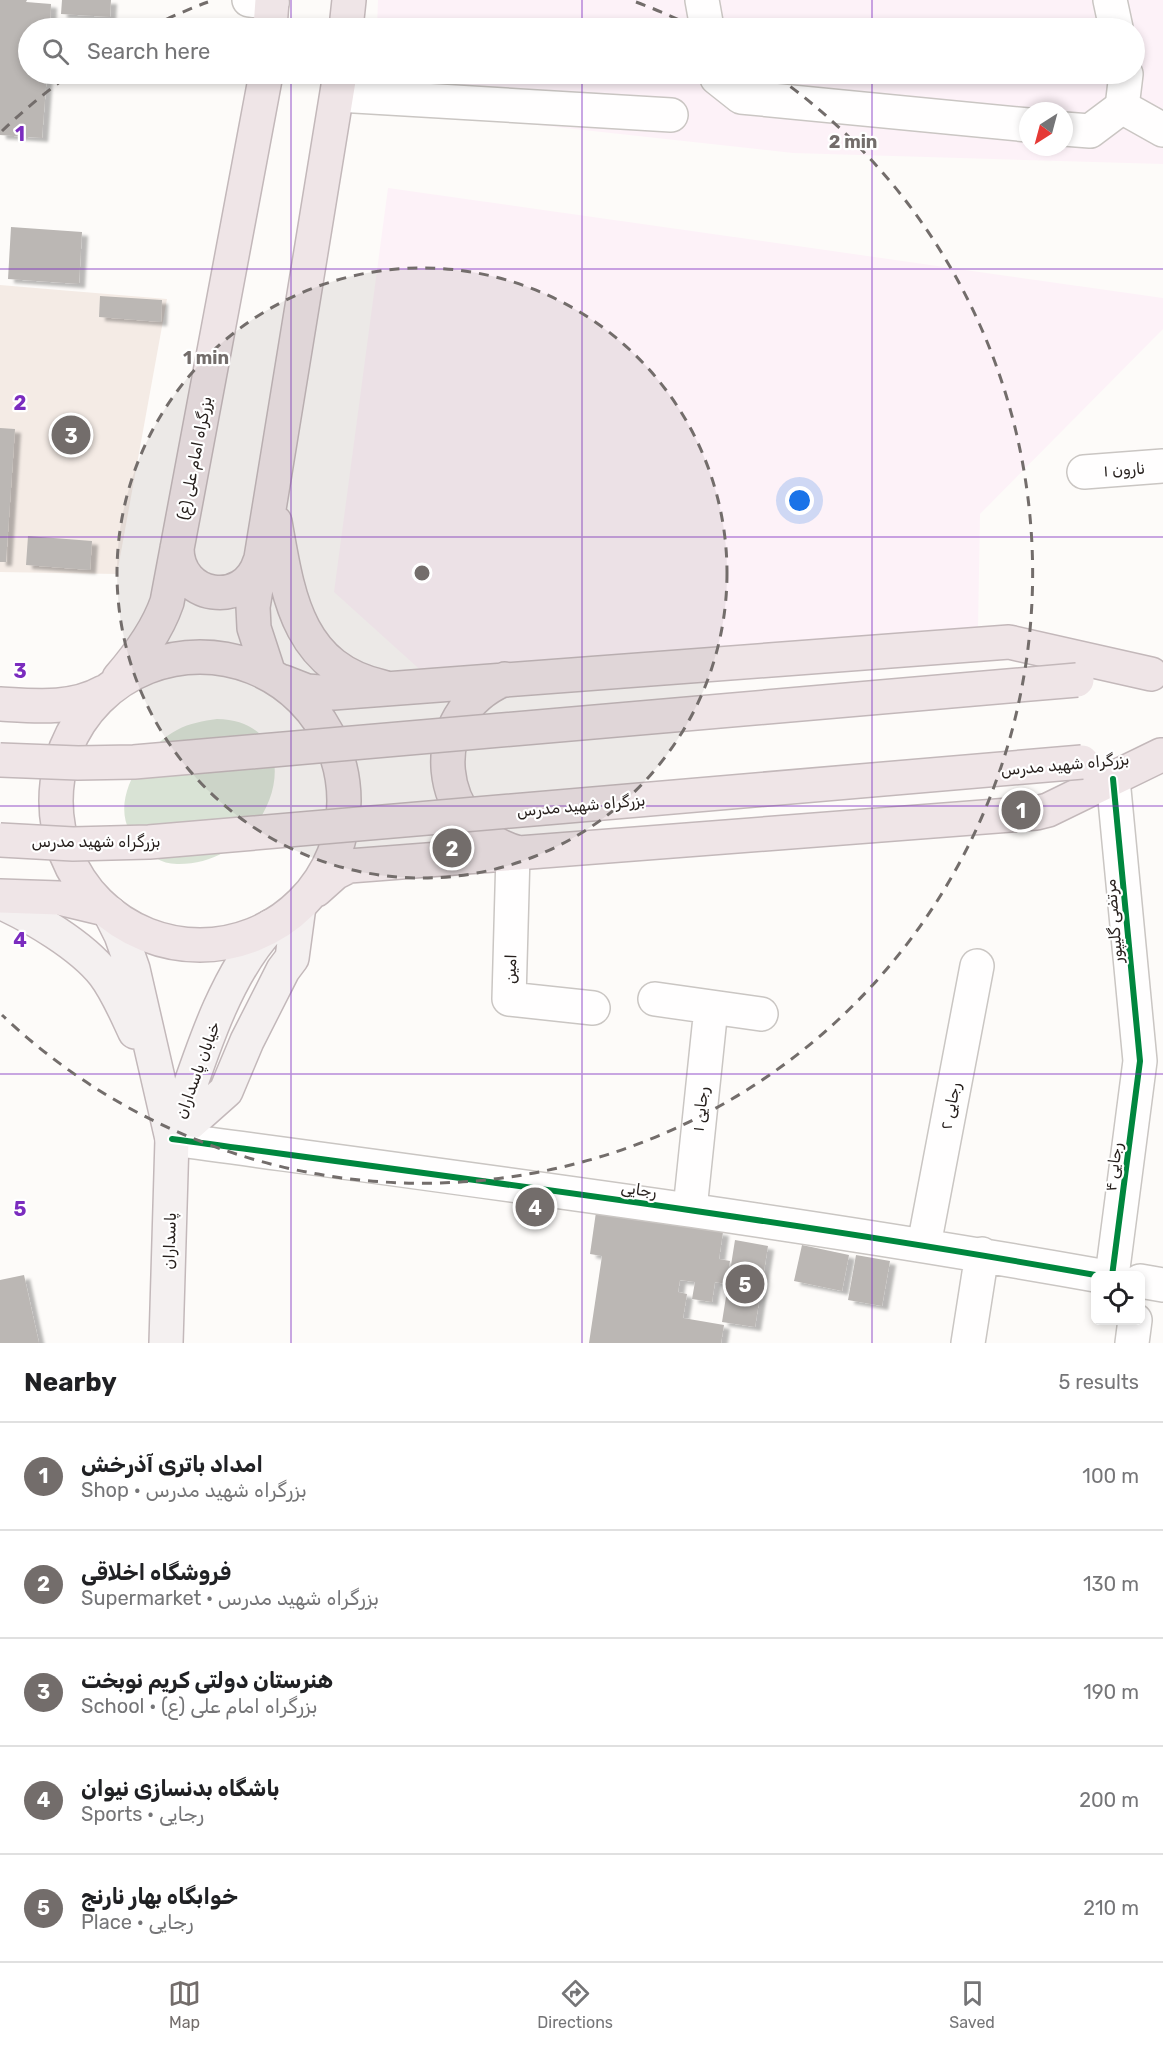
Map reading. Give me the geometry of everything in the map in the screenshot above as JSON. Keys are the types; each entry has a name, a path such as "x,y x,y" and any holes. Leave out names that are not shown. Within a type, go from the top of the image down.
{"highway":[{"path":"347,18 349,0"},
{"name":"بزرگراه امام علی (ع)","path":"110,688 137,657 160,619 167,602 264,84"},
{"path":"110,688 88,710 73,732 60,765 56,798 57,819 66,853 90,894 107,911 152,937 193,945 234,941 253,935 271,926 301,904 327,868 338,843 343,817 343,783 337,756 322,726 301,699 271,676 254,628 253,616 260,561 339,84"},
{"path":"271,496 287,588 295,613 306,635 338,668 367,682 391,688"},
{"path":"177,549 178,563 185,576 196,586 210,592 224,592 238,588 255,573 260,561"},
{"path":"0,704 63,705 90,700 143,668 189,657 230,660 299,689 333,693 1009,642 1157,673"},
{"path":"0,760 57,763 134,762 1157,673"},
{"path":"507,679 483,692 462,714 452,735 447,765 453,794 468,821 490,841 516,853"},
{"name":"بزرگراه شهید مدرس","path":"301,904 335,873 349,866 1030,814 1048,810 1162,755"},
{"name":"بزرگراه شهید مدرس","path":"0,840 72,844 149,842 1162,755"},
{"path":"0,896 59,898 107,911"}],"main road":[{"path":"0,902 58,936 100,969 156,1071"},
{"path":"172,1139 226,1091 247,1041 280,975 292,957 301,904"},
{"name":"خیابان پاسداران","path":"107,911 121,935 133,969 172,1139"},
{"name":"خیابان پاسداران","path":"172,1139 213,1023 247,955 271,926"},
{"name":"پاسداران","path":"166,1343 172,1139"}],"street":[{"path":"702,0 705,18"},
{"path":"1110,0 1114,18"},
{"path":"339,84 671,115"},
{"path":"725,84 741,97 1019,124"},
{"path":"1073,130 1090,131 1122,107 1125,84"},
{"path":"1122,107 1163,130"},
{"name":"نارون ۱","path":"1084,472 1163,466"},
{"name":"مرتضی گلیپور","path":"1113,779 1151,1061"},
{"name":"امین","path":"516,853 509,999 593,1008"},
{"name":"رجایی ۲","path":"924,1245 977,966"},
{"path":"655,999 761,1014"},
{"name":"رجایی ۱","path":"690,1209 711,1008"},
{"name":"رجایی ۴","path":"1113,1271 1151,1061"},
{"name":"رجایی","path":"172,1139 690,1209 1091,1273"},
{"path":"968,1343 982,1254"},
{"path":"1145,1283 1163,1285"},
{"path":"1132,1343 1134,1325"}],"shaded area":[{"path":"378,0 1163,0 1163,164 793,153 372,107 373,84 1145,84 1145,18 377,18"},
{"path":"388,188 1163,298 1163,329 980,514 978,628 427,676 334,592"},
{"path":"0,285 167,299 117,574 0,572"}],"green space":[{"path":"217,719 248,726 267,743 275,766 272,793 259,820 239,842 211,858 177,864 161,861 147,851 130,832 125,818 128,788 143,760 165,738 187,726"}],"building":[{"path":"0,0 27,0 26,2 51,4 50,18 18,18 18,84 46,84 42,138 0,135"},
{"path":"62,0 111,0 110,17 61,14"},
{"path":"11,227 82,232 79,284 8,279"},
{"path":"100,296 162,300 161,322 99,317"},
{"path":"0,428 15,429 6,562 0,562"},
{"path":"28,536 92,541 90,570 26,565"},
{"path":"596,1212 723,1232 719,1259 730,1261 726,1284 715,1282 712,1302 692,1299 695,1282 680,1280 678,1292 687,1294 683,1318 724,1325 721,1343 589,1343 602,1256 590,1254"},
{"path":"735,1240 768,1246 755,1327 722,1322"},
{"path":"802,1245 849,1255 842,1291 794,1281"},
{"path":"856,1255 890,1261 882,1306 848,1300"},
{"path":"24,1275 39,1343 0,1343 0,1280"}],"cycle path":[{"path":"1113,779 1140,1061 1113,1271"},
{"path":"172,1139 521,1186 870,1237 1091,1274"}],"place":[{"name":"هنرستان دولتی کریم نوبخت","path":"71,435"},
{"name":"امداد باتری آذرخش","path":"1021,810"},
{"name":"فروشگاه اخلاقی","path":"452,848"},
{"name":"باشگاه بدنسازی نیوان","path":"535,1207"},
{"name":"خوابگاه بهار نارنج","path":"745,1284"}]}
